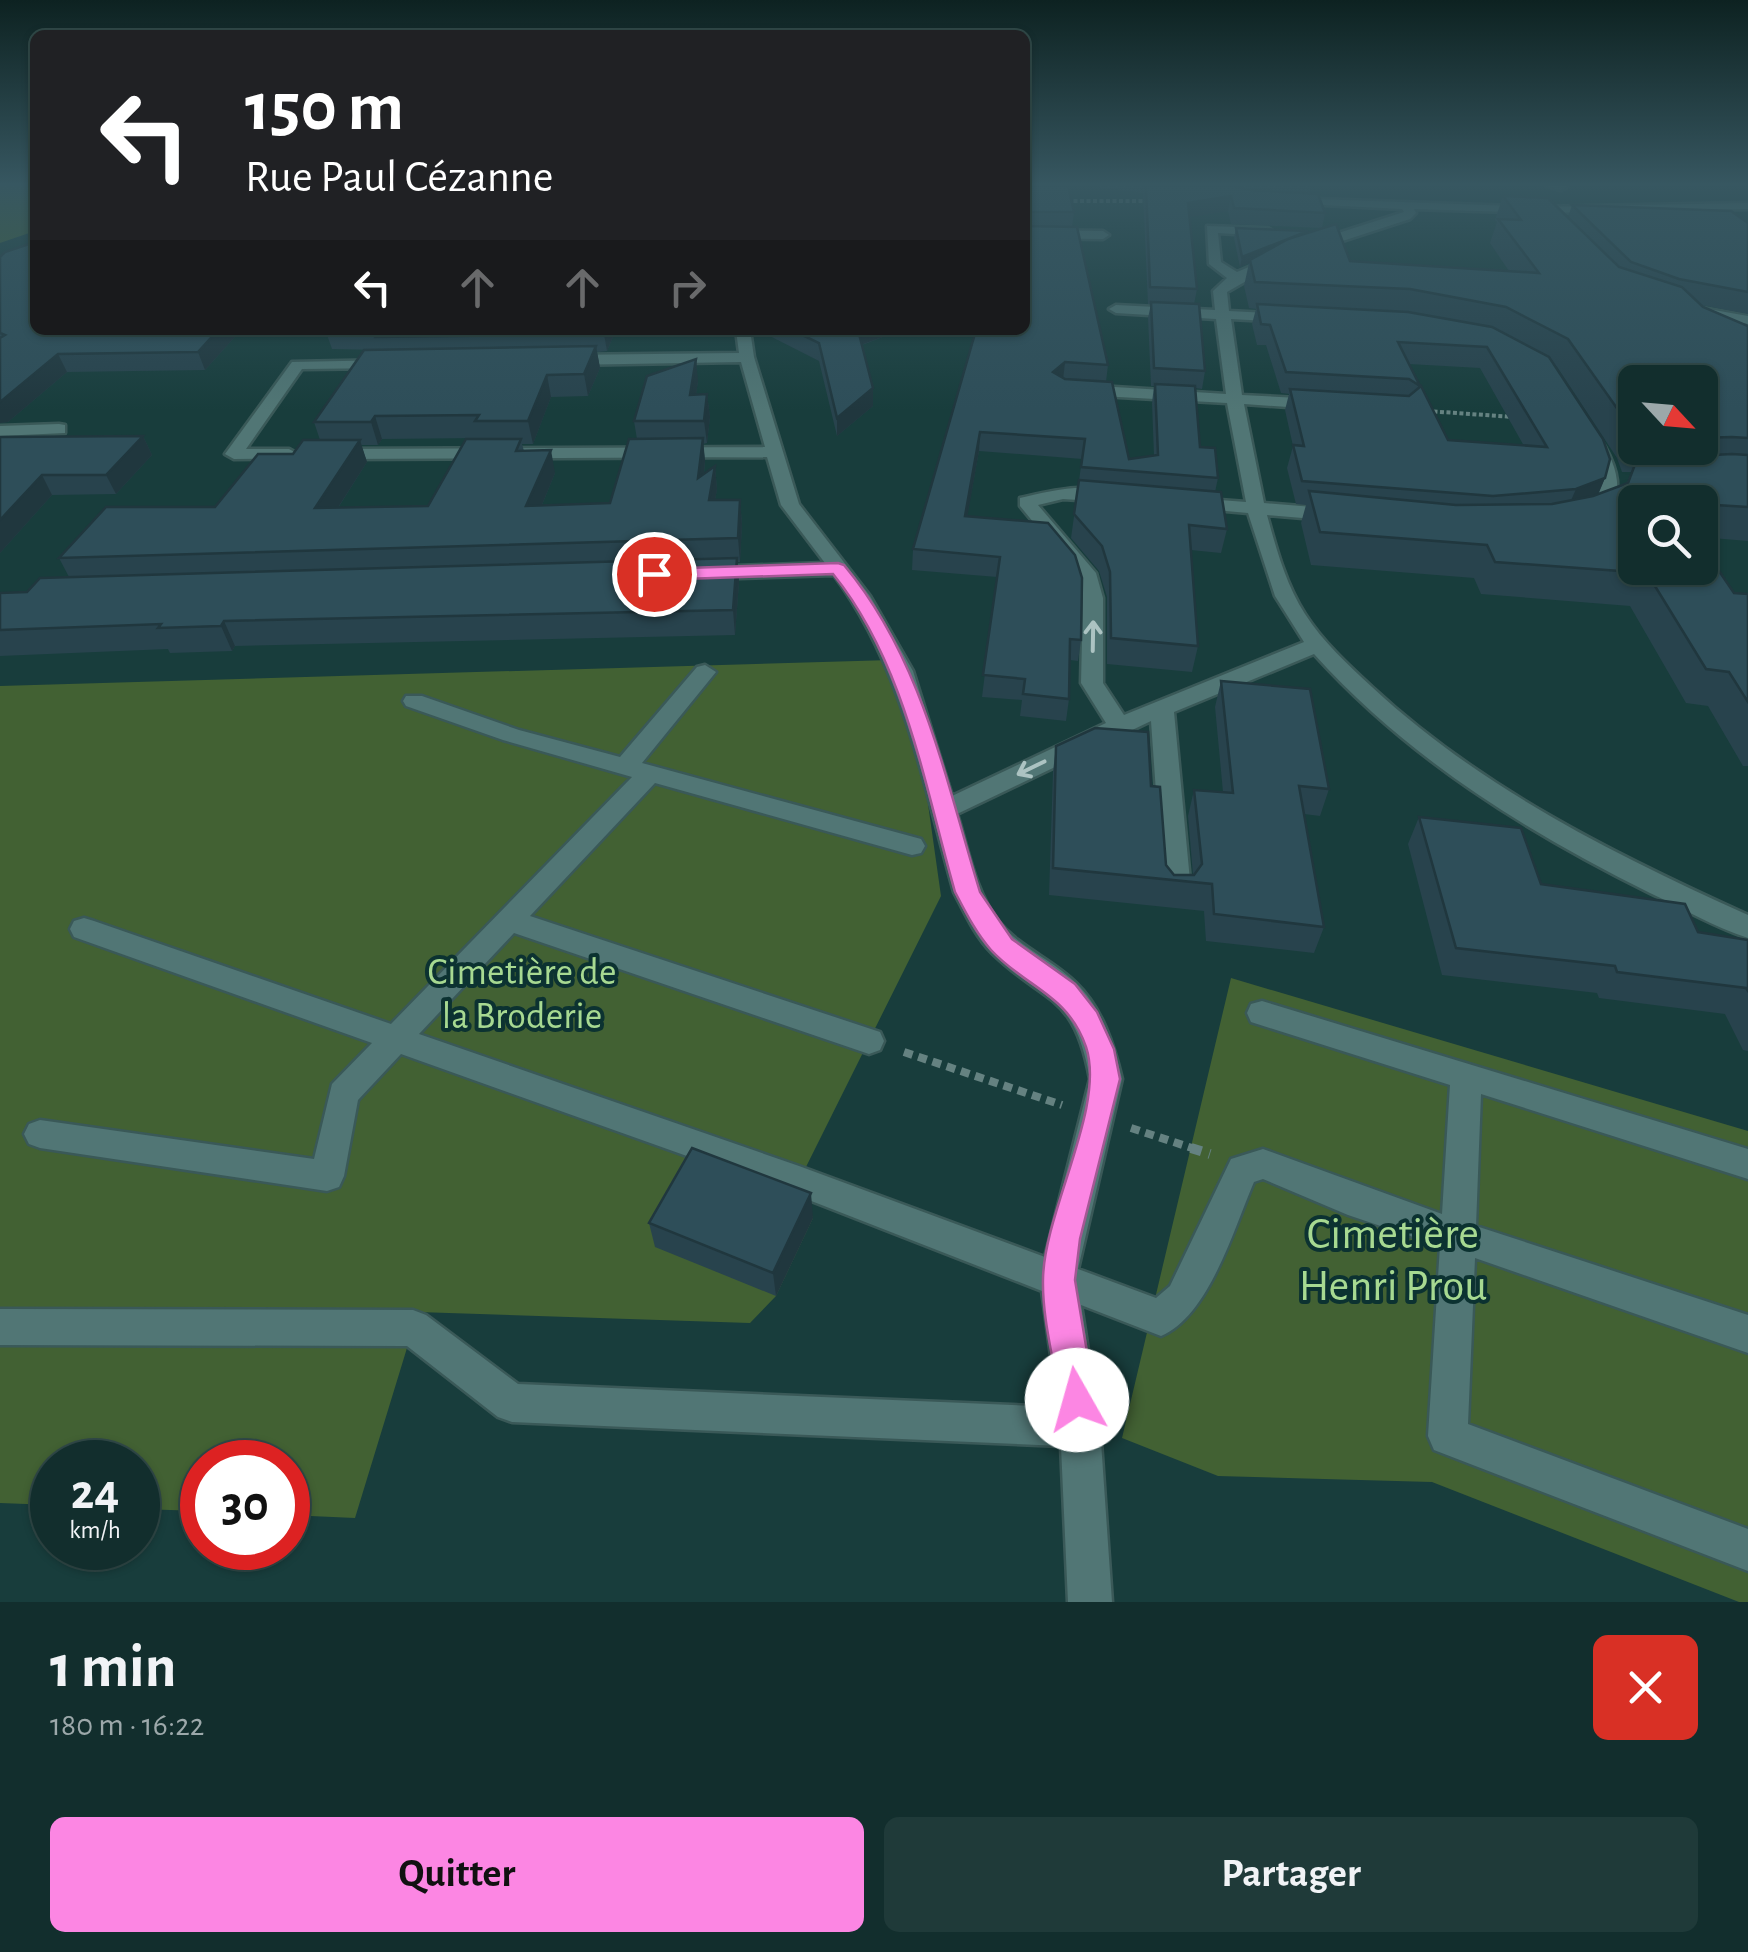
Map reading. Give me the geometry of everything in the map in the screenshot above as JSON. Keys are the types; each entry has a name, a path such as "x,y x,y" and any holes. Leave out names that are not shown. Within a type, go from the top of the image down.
{"street":[{"path":"1215,261 1235,277"},
{"path":"1279,261 1235,277 1220,291 1257,508 1286,599 1316,644 1384,715 1471,780 1586,850 1748,927"},
{"path":"1697,328 1674,306 1748,320"},
{"path":"1116,309 1302,319"},
{"path":"554,360 745,343 790,505 860,596 902,671 968,892 985,924 1003,946 1066,992 1087,1020 1100,1049 1106,1079 1064,1239 1059,1280 1080,1427 1090,1602"},
{"path":"396,363 297,365 234,454 775,452"},
{"path":"1062,389 1328,405"},
{"path":"1572,523 1585,521 1606,507 1620,482 1580,422"},
{"path":"0,431 59,430"},
{"path":"1119,726 1092,683 1094,598 1086,573 1026,502 1064,494 1122,498"},
{"path":"1180,502 1353,516"},
{"path":"690,573 838,569"},
{"path":"943,810 1119,726 1316,644"},
{"path":"40,1134 327,1176 342,1094 512,921 638,770 705,672"},
{"path":"414,701 511,734 912,846"},
{"path":"1162,708 1177,891"},
{"path":"512,921 869,1041"},
{"path":"84,929 400,1037 1160,1318 1170,1314 1189,1287 1226,1199 1242,1170 1251,1165 1281,1169 1348,1199 1748,1334"},
{"path":"1262,1013 1748,1164"},
{"path":"1466,1078 1448,1436 1748,1550"},
{"path":"0,1327 413,1328 512,1403 1080,1427"}],"path":[{"path":"1422,411 1580,422"},
{"path":"869,1041 1191,1148"}],"green space":[{"name":"Cimetière de la Broderie","path":"891,660 918,733 941,896 799,1181 813,1218 776,1296 750,1323 418,1312 355,1518 310,1516 310,1440 180,1440 180,1510 160,1510 160,1440 30,1440 30,1504 0,1503 0,686"},
{"name":"Cimetière Henri Prou","path":"1231,978 1748,1131 1748,1602 1739,1602 1432,1482 1218,1476 1122,1438"}],"building":[{"path":"0,261 30,261 30,335 213,335 198,352 58,354 0,402 0,338 5,335 0,333"},
{"path":"1030,261 1085,261 1108,365 1065,362 1053,372 1065,379 1112,382 1129,459 1158,455 1155,384 1195,386 1200,447 1215,448 1218,478 1081,467 1085,439 980,432 965,516 1048,523 1075,555 1082,578 1081,640 1070,639 1069,699 1023,694 1025,679 983,675 1000,557 913,549 975,335 1030,335"},
{"path":"1149,261 1194,261 1197,289 1150,287"},
{"path":"1250,261 1350,261 1539,273 1530,261 1613,261 1619,267 1682,287 1703,307 1748,326 1748,438 1718,437 1718,365 1618,365 1618,410 1568,339 1506,307 1410,289 1255,282"},
{"path":"1748,261 1748,292 1679,279 1631,262"},
{"path":"1151,302 1199,304 1205,371 1154,368"},
{"path":"1257,304 1408,312 1492,327 1549,357 1603,439 1610,459 1605,478 1576,489 1493,496 1302,481 1293,445 1304,446 1290,389 1409,396 1421,386 1448,440 1547,447 1487,347 1398,342 1420,386 1409,379 1286,372 1270,325 1261,324"},
{"path":"378,335 528,335 376,337"},
{"path":"802,335 859,335 873,388 837,418 819,343"},
{"path":"596,346 584,374 547,375 528,421 475,421 479,415 375,416 371,422 314,422 364,350"},
{"path":"696,359 690,395 707,394 704,421 634,421 647,376"},
{"path":"143,436 106,475 42,475 0,520 0,437"},
{"path":"703,438 698,478 715,466 709,500 740,500 738,538 59,558 106,507 215,507 258,454 293,454 303,440 360,440 315,508 428,506 466,439 521,439 516,451 551,450 526,506 610,503 629,439"},
{"path":"1718,455 1748,455 1748,507 1718,505 1718,485 1623,485 1628,483 1635,465 1718,465"},
{"path":"1079,480 1221,492 1227,529 1189,525 1198,646 1111,638 1110,572 1102,546 1074,514"},
{"path":"1618,487 1618,571 1495,562 1487,545 1320,532 1309,491 1456,505 1552,504"},
{"path":"737,558 733,610 0,630 0,593 27,592 40,578"},
{"path":"1718,569 1734,593 1748,594 1748,702 1729,672 1706,669 1654,585 1718,585"},
{"path":"1221,681 1310,689 1329,789 1299,786 1324,927 1214,914 1212,884 1053,868 1056,746 1095,728 1148,732 1151,786 1160,787 1166,865 1174,875 1194,875 1202,864 1194,790 1233,793"},
{"path":"1419,817 1521,828 1541,884 1685,904 1698,932 1748,940 1748,991 1617,972 1615,966 1456,948"},
{"path":"692,1148 811,1193 773,1273 649,1223"}],"route":[{"path":"654,574 838,569 860,596 902,671 968,892 985,924 1003,946 1066,992 1087,1020 1100,1049 1106,1079 1064,1239 1059,1280 1077,1400"}]}
